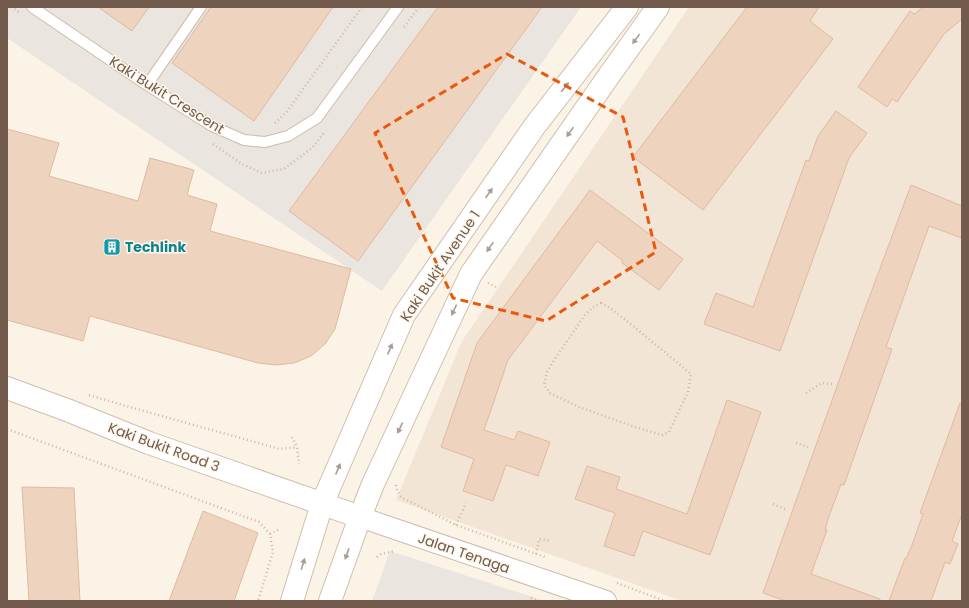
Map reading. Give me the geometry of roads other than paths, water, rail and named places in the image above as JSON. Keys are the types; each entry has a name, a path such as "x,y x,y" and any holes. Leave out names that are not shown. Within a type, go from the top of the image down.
{"main road":[{"name":"Kaki Bukit Avenue 1","path":"292,601 322,504 404,315 534,127 627,7"},
{"path":"330,601 373,484 471,274 658,7"},
{"name":"Kaki Bukit Road 3","path":"7,388 149,443 322,504"},
{"name":"Jalan Tenaga","path":"322,504 360,517"}],"street":[{"name":"Jalan Tenaga","path":"360,517 606,601"}],"lane":[{"name":"Kaki Bukit Crescent","path":"32,7 147,85 212,126 244,140 265,142 288,136 317,118 398,7"},
{"path":"147,85 201,7"}],"place":[{"name":"Techlink","path":"112,247"}]}
